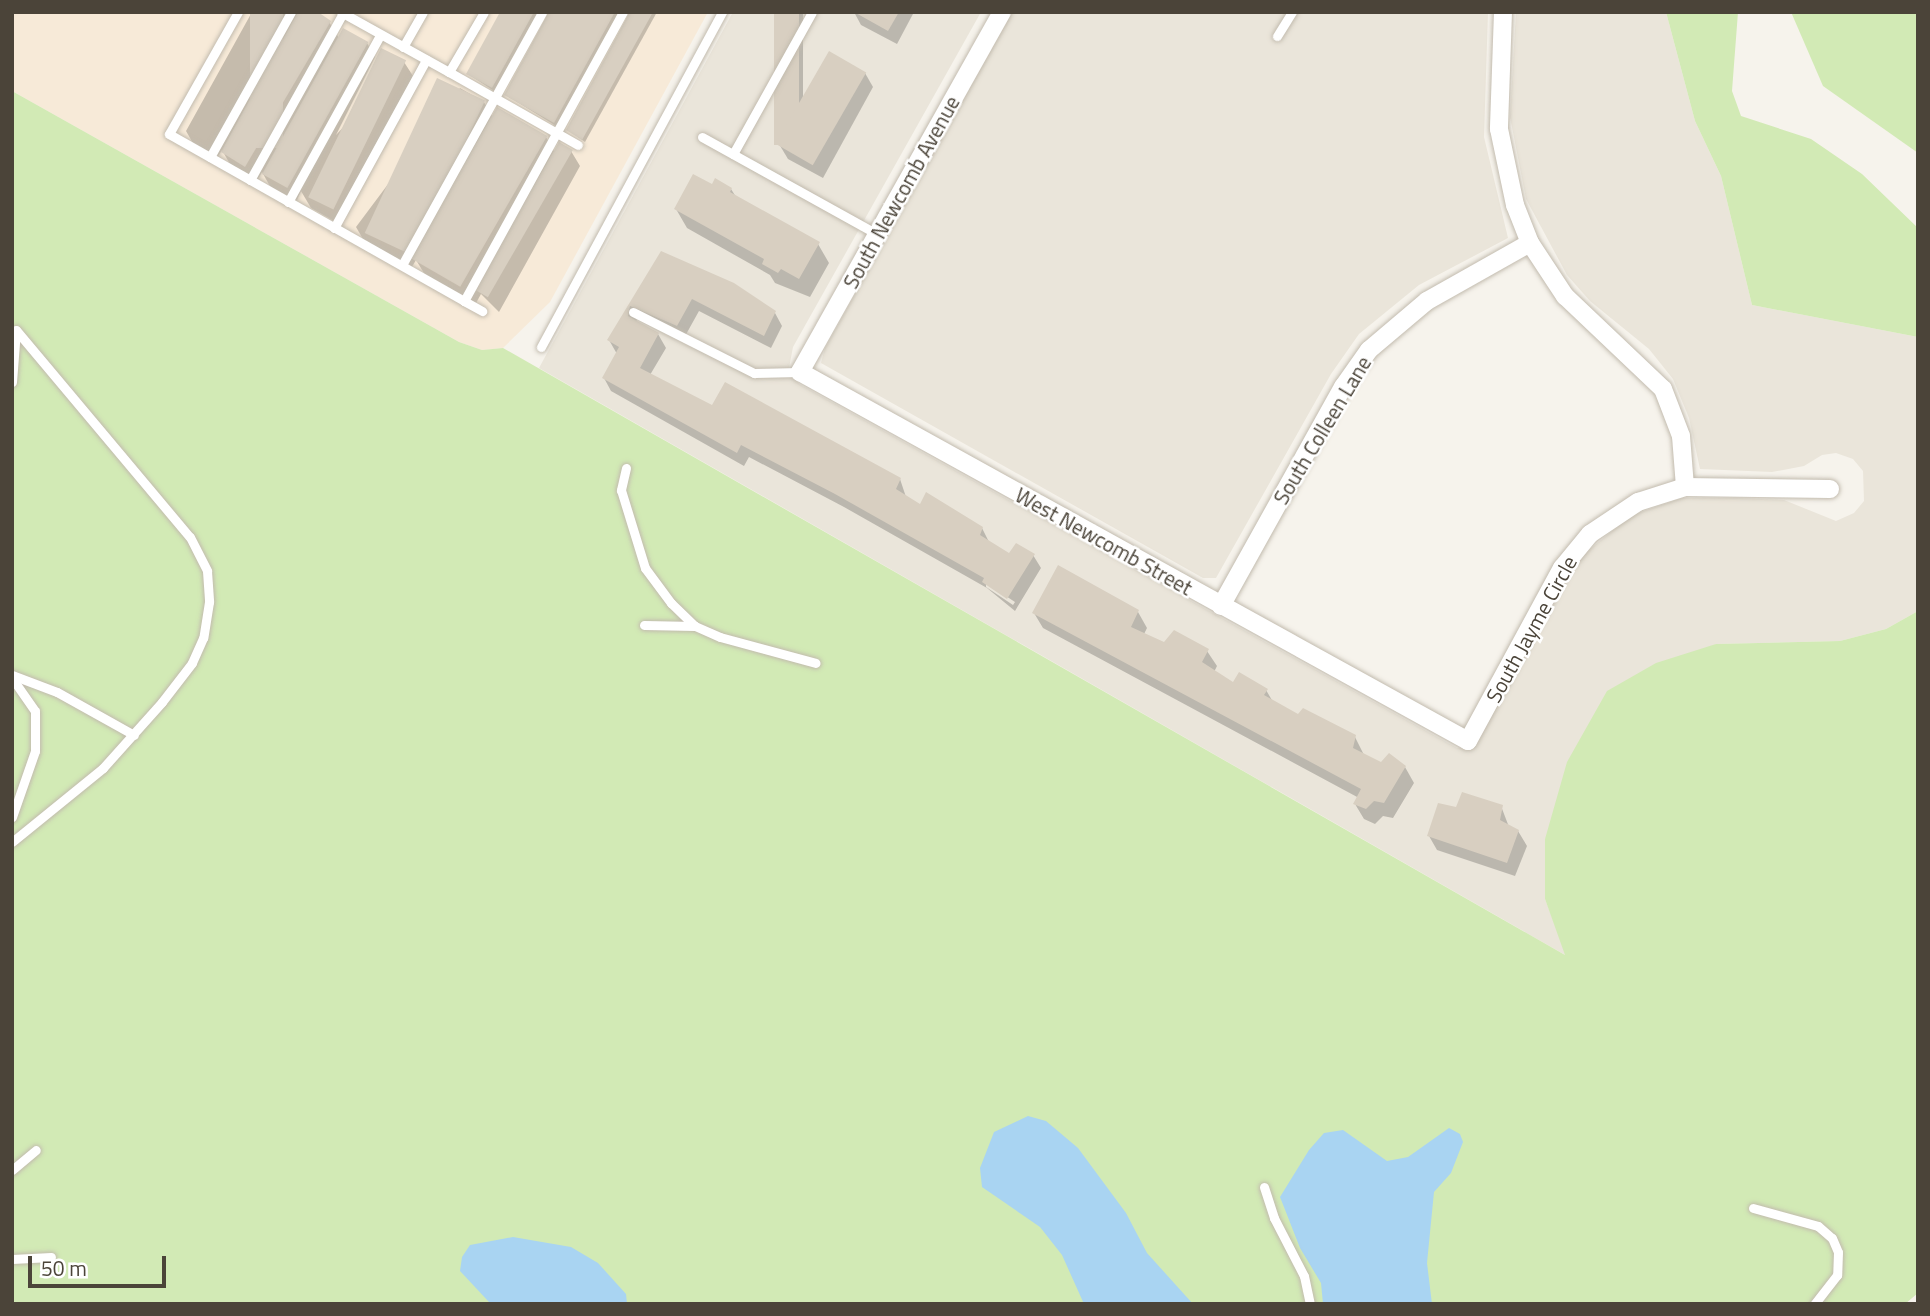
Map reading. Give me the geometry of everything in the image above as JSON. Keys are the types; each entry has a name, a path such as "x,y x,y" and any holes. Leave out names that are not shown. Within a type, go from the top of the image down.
{"street":[{"name":"South Newcomb Avenue","path":"800,372 1002,12"},
{"path":"1503,12 1499,129 1504,166 1530,243 1565,296 1662,389 1681,436 1685,487"},
{"name":"South Colleen Lane","path":"1220,606 1343,387 1369,350 1427,301 1530,243"},
{"name":"West Newcomb Street","path":"800,372 1409,709"},
{"name":"South Jayme Circle","path":"1409,709 1468,741 1574,550 1638,502 1685,487 1830,489"}],"lane":[{"path":"238,12 169,134 482,311"},
{"path":"209,157 291,12"},
{"path":"403,47 423,12"},
{"path":"449,72 484,12"},
{"path":"401,265 542,12"},
{"path":"464,301 623,12"},
{"path":"541,346 722,12"},
{"path":"733,154 812,12"},
{"path":"1277,36 1292,12"},
{"path":"250,180 342,13 578,145"},
{"path":"288,202 380,35"},
{"path":"334,228 426,60"},
{"path":"702,136 877,234"},
{"path":"633,312 754,373 800,372"},
{"path":"12,382 16,330 190,537 207,570 207,614 192,663 134,735 103,768 12,842"},
{"path":"626,468 621,491 645,568 695,626"},
{"path":"644,625 695,626 816,663"},
{"path":"12,676 57,692 134,735"},
{"path":"12,676 35,711 35,751 12,817"},
{"path":"12,1170 36,1150"},
{"path":"1265,1187 1274,1218 1304,1276 1310,1304"},
{"path":"1753,1208 1818,1226 1832,1238 1838,1252 1836,1275 1830,1289 1814,1304"},
{"path":"12,1259 51,1257"}],"shaded area":[{"path":"12,12 708,12 550,302 503,348 482,350 459,342 12,91"},
{"path":"733,12 981,12 793,347 789,368 799,384 1457,748 1469,746 1579,558 1632,515 1682,498 1735,498 1784,500 1836,521 1854,513 1864,501 1863,471 1853,459 1836,453 1822,455 1804,466 1772,472 1700,469 1689,418 1673,379 1649,349 1590,301 1567,275 1526,199 1510,117 1516,12 1666,12 1695,121 1721,176 1752,305 1918,337 1918,611 1886,629 1840,641 1716,644 1545,839 1545,899 1567,956 539,368"},
{"path":"1012,12 1488,12 1484,137 1508,238 1419,285 1359,334 1331,374 1216,578 1203,578 821,363 825,348"}],"green space":[{"path":"1666,12 1738,12 1732,91 1741,116 1811,139 1862,174 1918,228 1918,337 1752,305 1721,176 1695,121"},
{"path":"1791,12 1918,12 1918,153 1823,86"},
{"path":"12,91 459,342 482,350 503,348 1565,955 1545,899 1545,839 1567,762 1607,691 1656,663 1716,644 1840,641 1886,629 1918,611 1918,1293 1905,1304 12,1304"}],"water":[{"path":"1028,1116 1046,1121 1078,1148 1126,1213 1147,1253 1193,1304 1084,1304 1062,1255 1040,1227 982,1187 980,1168 994,1132"},
{"path":"1449,1128 1460,1134 1463,1142 1451,1173 1434,1192 1427,1263 1432,1304 1323,1304 1321,1283 1300,1248 1280,1197 1309,1150 1324,1133 1343,1130 1387,1161 1408,1157"},
{"path":"513,1237 571,1247 598,1263 626,1294 627,1304 489,1302 460,1271 462,1257 470,1245"}],"building":[{"path":"250,12 283,12 283,148 250,148"},
{"path":"298,12 318,12 331,21 245,167 221,152"},
{"path":"500,12 534,12 492,88 466,74"},
{"path":"549,12 615,12 554,123 504,95"},
{"path":"630,12 653,12 582,140 566,130"},
{"path":"774,12 799,12 799,145 774,145"},
{"path":"854,12 899,12 888,31"},
{"path":"343,28 368,42 287,188 262,174"},
{"path":"381,48 406,60 333,209 308,197"},
{"path":"829,51 866,72 813,165 776,144"},
{"path":"437,78 485,100 413,255 365,233"},
{"path":"497,107 547,136 460,287 410,258"},
{"path":"559,142 573,150 488,297 474,289"},
{"path":"693,174 712,184 715,178 732,188 730,192 820,242 799,279 781,269 778,273 762,264 764,259 674,209"},
{"path":"661,251 734,283 776,311 764,336 692,299 677,326 630,306 628,316 659,333 640,368 712,405 725,382 901,478 896,489 920,504 926,492 983,527 980,535 1009,553 1016,543 1035,554 1007,599 982,582 984,578 835,494 741,445 737,453 602,378 619,347 607,340"},
{"path":"1058,565 1139,610 1131,627 1164,642 1174,630 1209,649 1202,662 1233,682 1239,672 1268,689 1264,695 1298,714 1303,708 1356,735 1353,748 1381,762 1389,753 1406,766 1384,803 1374,801 1366,809 1353,804 1361,789 1032,613"},
{"path":"1462,792 1503,805 1500,820 1519,830 1507,863 1427,836 1438,803 1456,807"}]}
